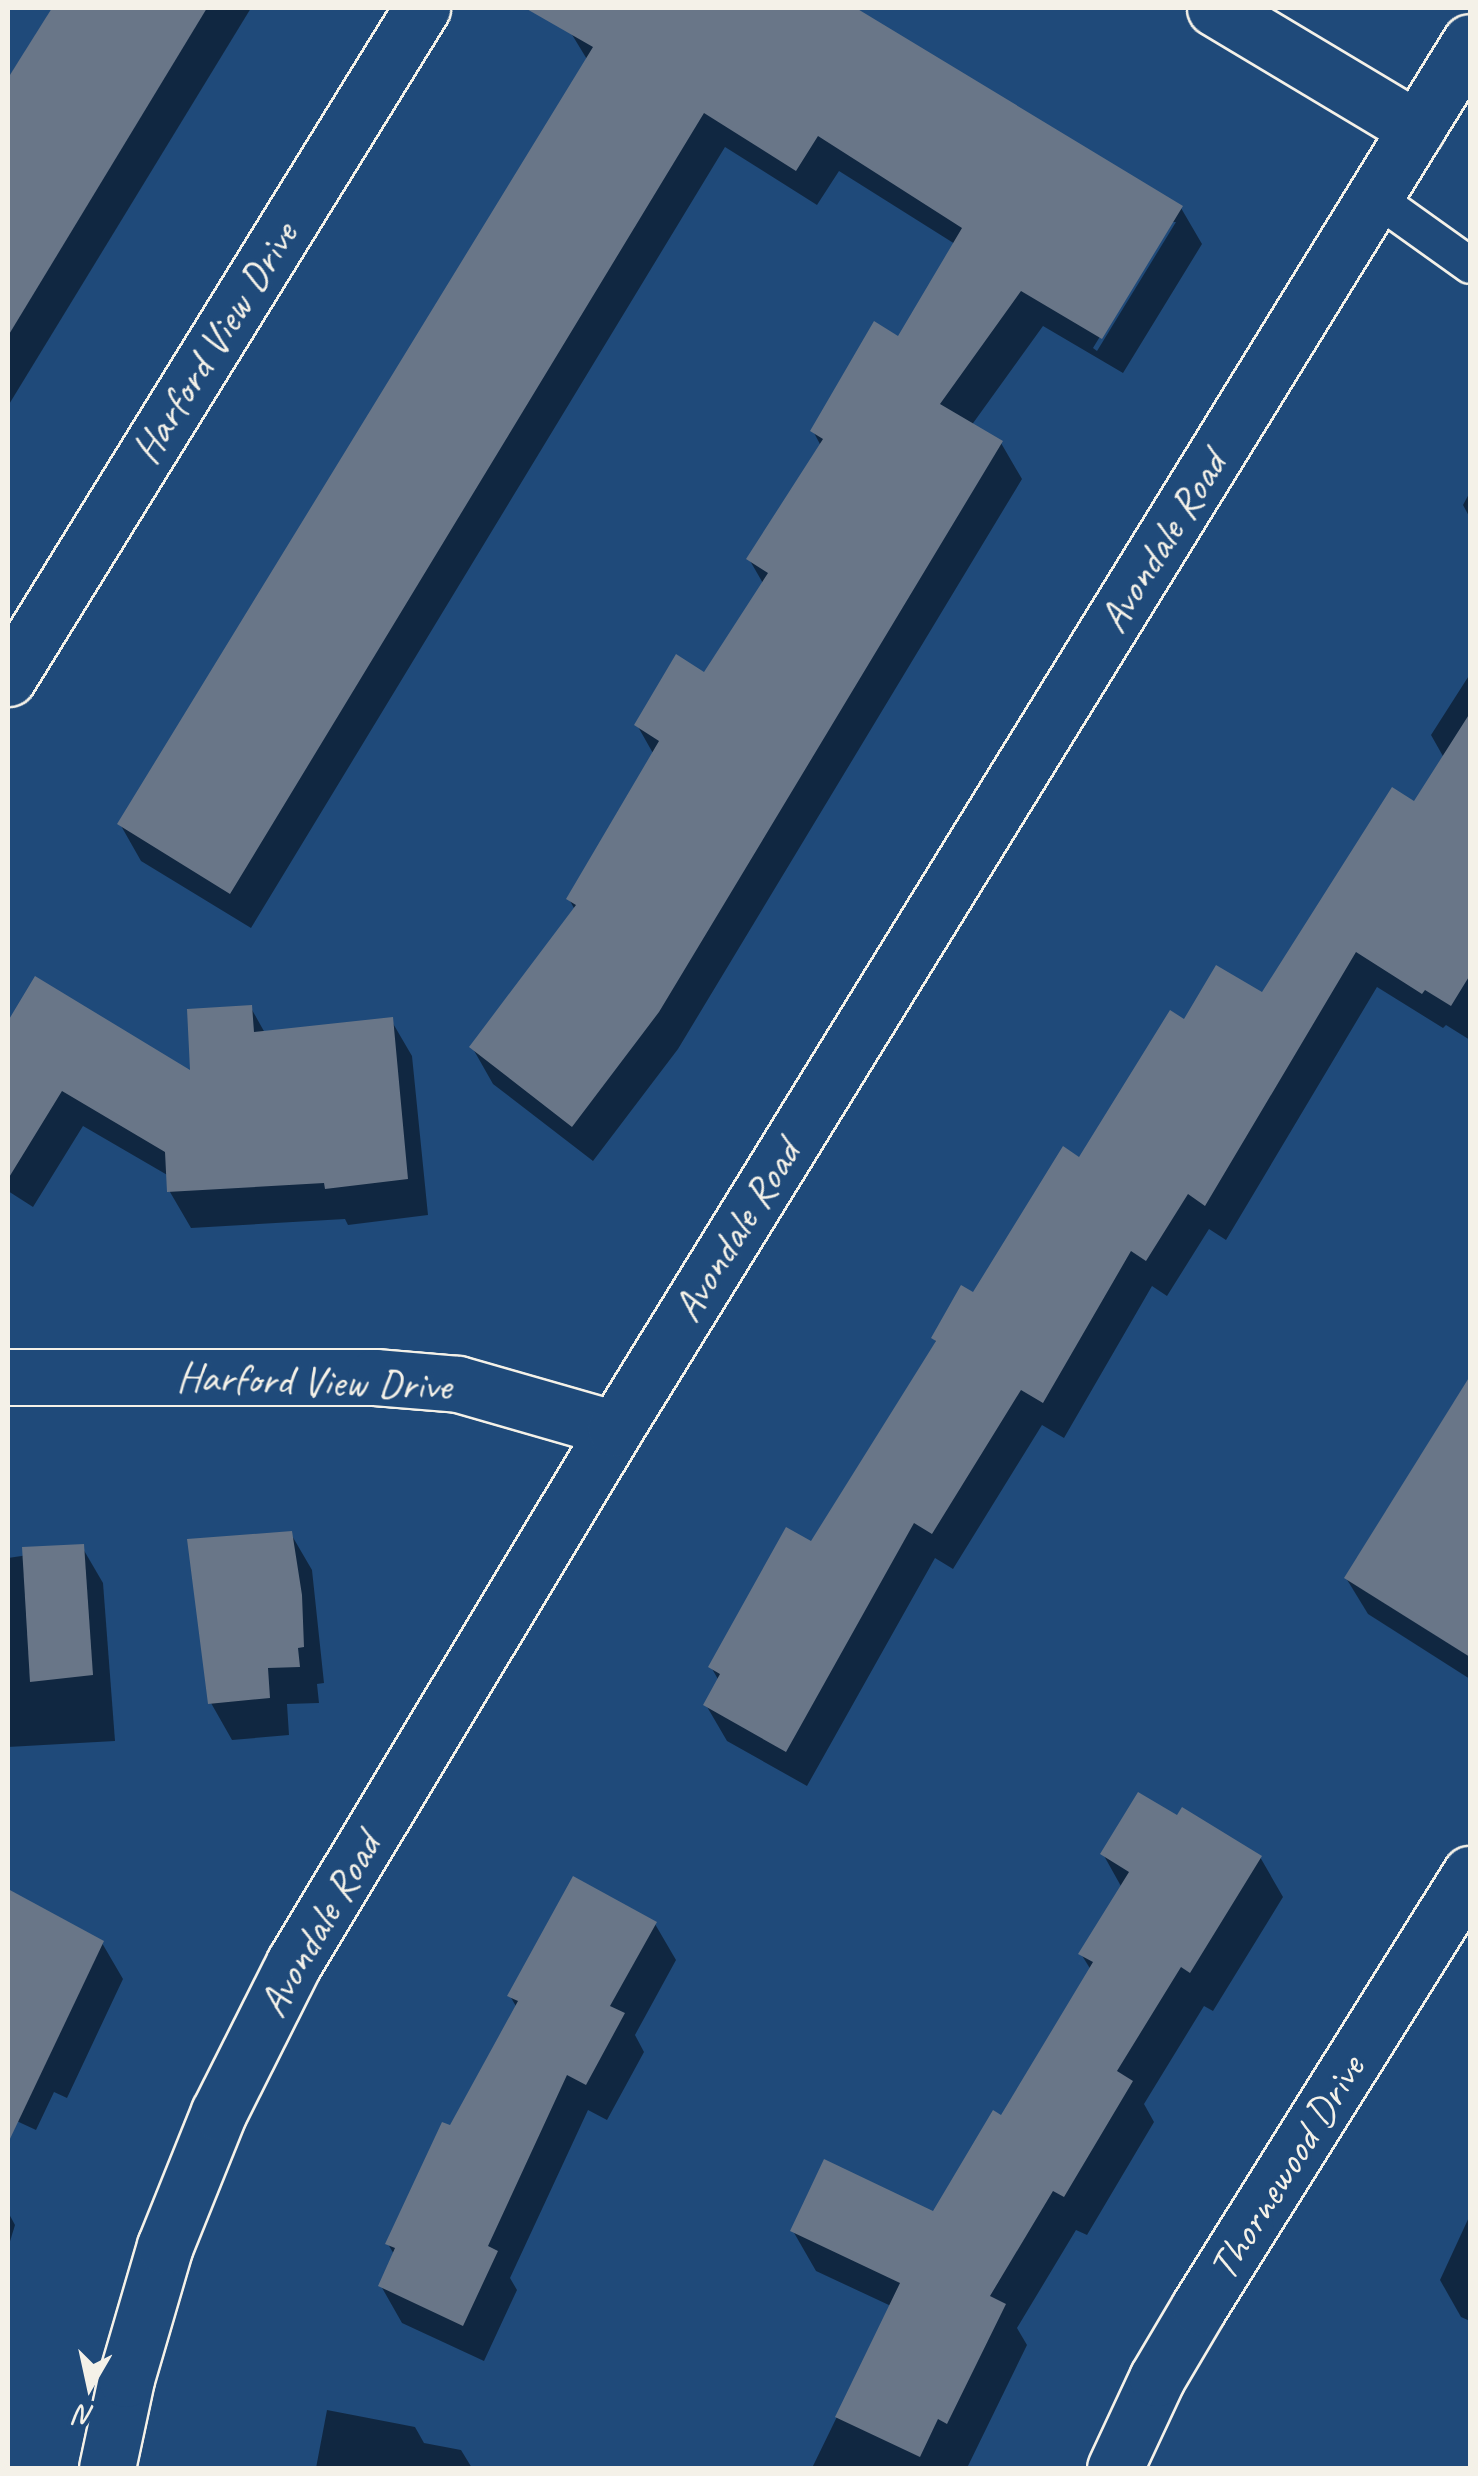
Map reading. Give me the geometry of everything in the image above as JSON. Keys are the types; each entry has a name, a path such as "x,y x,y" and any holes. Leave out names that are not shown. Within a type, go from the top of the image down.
{"street":[{"name":"Harford View Drive","path":"8,678 422,8"},
{"path":"1215,8 1418,129"},
{"name":"Avondale Road","path":"107,2468 126,2379 165,2246 219,2112 294,1963 615,1429 1470,42"},
{"name":"Harford View Drive","path":"8,1376 375,1377 442,1382 615,1429"},
{"name":"Thornewood Drive","path":"1116,2468 1174,2350 1453,1938 1470,1874"}],"lane":[{"path":"1376,198 1470,265"}],"building":[{"path":"52,8 207,8 8,336 8,78"},
{"path":"525,8 856,8 1183,206 1102,339 1021,291 940,404 1003,441 659,1012 572,1127 469,1047 576,905 566,899 659,741 634,725 676,654 704,672 768,573 746,559 823,439 810,431 874,321 898,336 962,228 818,136 796,171 704,113 230,894 117,824 593,47"},
{"path":"1470,713 1470,975 1451,1006 1425,990 1422,994 1356,952 1205,1206 1188,1194 1146,1261 1131,1251 1043,1403 1021,1390 932,1534 914,1523 786,1752 703,1705 720,1674 708,1667 786,1527 811,1541 936,1341 931,1338 961,1285 973,1292 1063,1146 1079,1157 1170,1010 1184,1019 1216,965 1262,992 1392,787 1414,801"},
{"path":"35,976 190,1070 187,1009 252,1005 254,1032 393,1017 408,1179 325,1189 324,1183 167,1192 165,1152 62,1091 8,1179 8,1021"},
{"path":"1470,1376 1470,1657 1344,1578"},
{"path":"292,1531 302,1595 304,1647 298,1648 300,1667 268,1668 270,1698 208,1704 187,1539"},
{"path":"84,1544 93,1675 30,1682 22,1547"},
{"path":"1138,1792 1177,1815 1182,1807 1262,1856 1190,1973 1181,1967 1117,2071 1133,2081 1064,2197 1053,2191 990,2296 1006,2304 947,2424 938,2419 920,2457 835,2417 900,2283 790,2231 824,2159 933,2211 993,2110 1001,2115 1093,1962 1078,1954 1129,1872 1100,1854"},
{"path":"573,1876 657,1922 610,2006 625,2013 586,2085 567,2075 488,2246 498,2251 463,2326 378,2286 395,2248 385,2244 442,2122 450,2125 518,2001 507,1996"},
{"path":"8,1889 104,1941 8,2143"}]}
